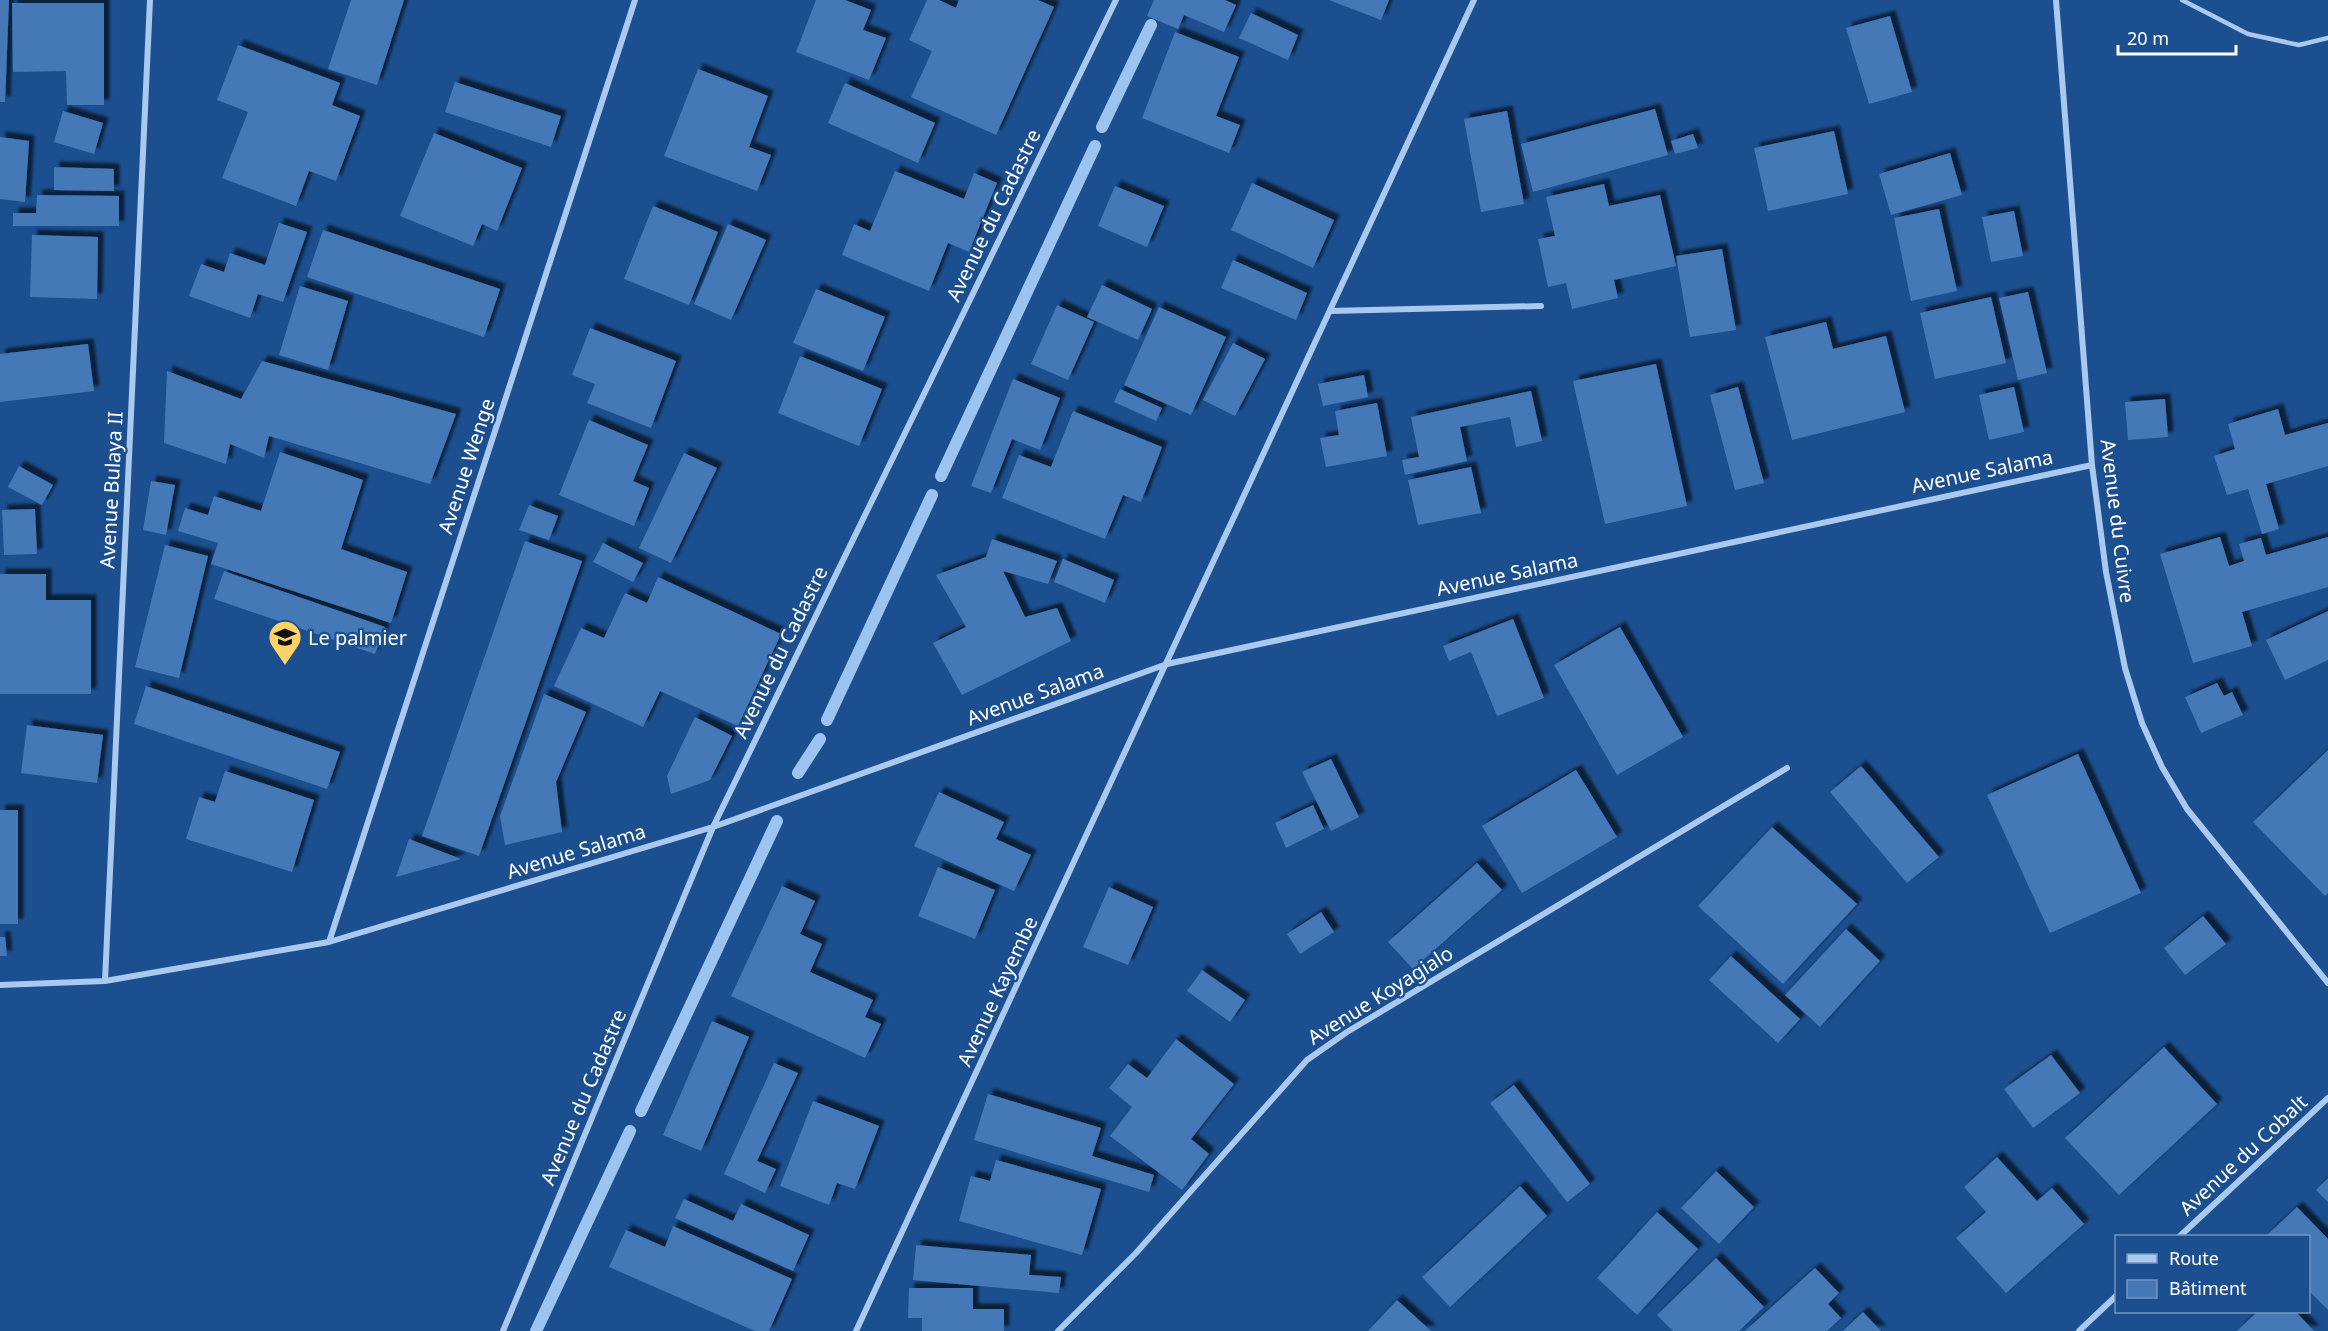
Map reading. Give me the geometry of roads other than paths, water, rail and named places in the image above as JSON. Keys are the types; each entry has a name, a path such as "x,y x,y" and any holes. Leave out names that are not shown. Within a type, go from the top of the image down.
{"street":[{"name":"Avenue Bulaya II","path":"105,981 150,0"},
{"name":"Avenue Wenge","path":"328,942 635,0"},
{"name":"Avenue du Cadastre","path":"503,1331 713,826 1116,0"},
{"name":"Avenue Kayembe","path":"856,1331 1474,0"},
{"name":"Avenue du Cuivre","path":"2056,0 2092,465 2114,619 2142,723 2162,767 2187,809 2328,983"},
{"path":"1330,311 1541,306"},
{"name":"Avenue Salama","path":"0,986 105,981 328,942 713,826 1167,664 2092,465"},
{"name":"Avenue Koyagialo","path":"1058,1331 1136,1253 1307,1060 1347,1032 1787,768"},
{"name":"Avenue du Cobalt","path":"2181,1235 2328,1098"},
{"path":"2079,1331 2115,1297"}],"lane":[{"path":"2182,0 2248,34 2299,45 2328,38"}],"waterway":[{"path":"1102,127 1151,25"},
{"path":"941,476 1095,146"},
{"path":"827,720 932,495"},
{"path":"798,773 820,739"},
{"path":"641,1111 777,821"},
{"path":"536,1331 630,1131"}],"place":[{"name":"Le palmier","path":"285,666"}]}
